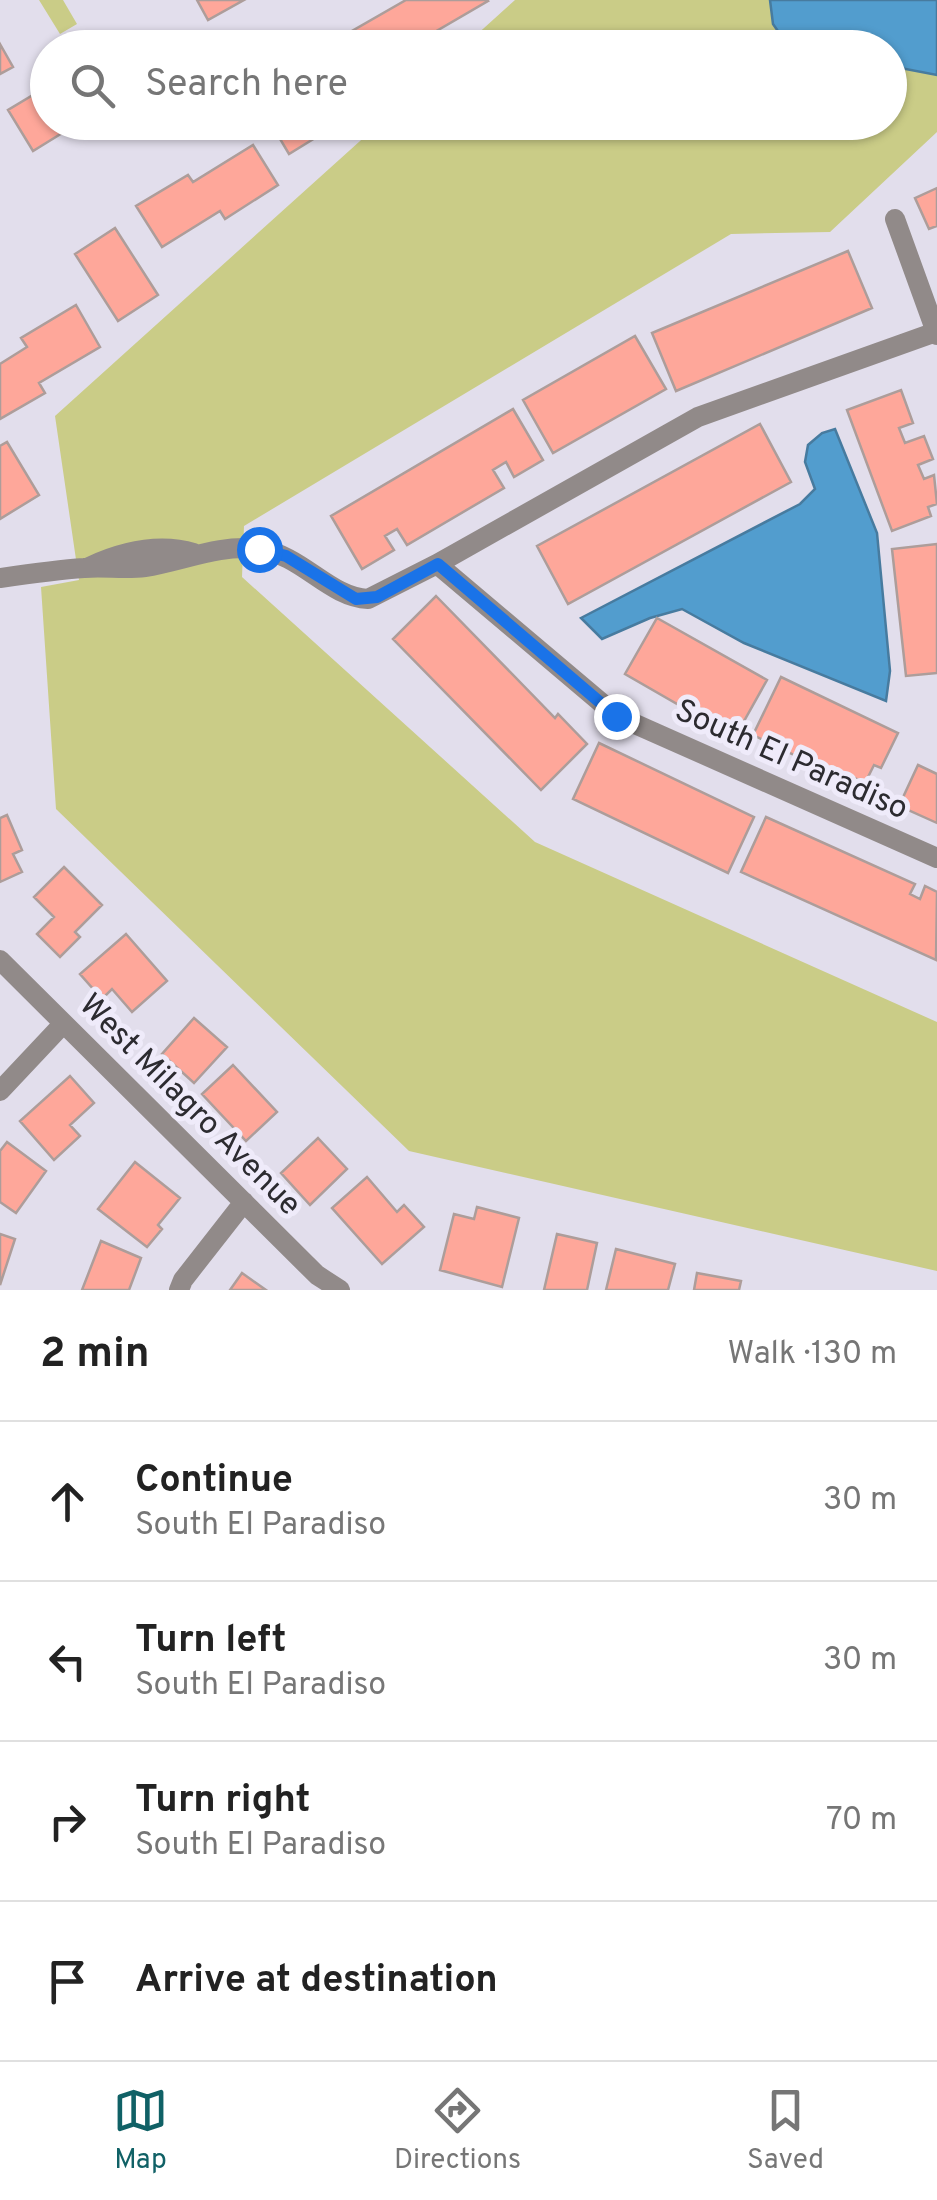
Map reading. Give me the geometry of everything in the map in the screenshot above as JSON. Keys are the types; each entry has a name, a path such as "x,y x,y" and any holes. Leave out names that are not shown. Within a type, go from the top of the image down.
{"street":[{"path":"0,578 89,567 118,554 175,548 196,554 259,549 286,556 338,590 368,600 698,417 936,333 895,218"},
{"name":"South El Paradiso","path":"438,564 616,716 937,858"},
{"name":"West Milagro Avenue","path":"0,960 317,1276 340,1290"},
{"path":"0,1092 63,1024"},
{"path":"179,1290 244,1202"}],"green space":[{"path":"39,0 63,0 77,24 58,30"},
{"path":"515,0 937,0 937,132 830,232 731,234 244,526 242,577 535,842 937,1022 937,1271 409,1151 56,809 41,587 79,580 55,416 361,140 907,140 907,30 482,30"}],"water":[{"path":"770,0 937,0 937,75 907,69 907,30 777,30"},
{"path":"835,429 877,533 890,671 886,701 744,643 682,609 602,639 581,618 800,504 815,489 805,462 808,445 822,433"}],"building":[{"path":"197,0 244,0 208,20"},
{"path":"406,0 488,1 438,30 354,30"},
{"path":"0,44 13,67 0,74"},
{"path":"30,97 30,140 51,140 33,151 8,110"},
{"path":"281,140 312,140 289,154"},
{"path":"253,145 278,185 225,219 220,211 162,247 136,206 188,175 193,182"},
{"path":"937,188 937,226 929,229 915,198"},
{"path":"115,228 158,295 118,321 75,254"},
{"path":"848,251 872,308 676,391 652,333"},
{"path":"76,305 100,347 39,383 45,393 0,419 0,364 27,347 21,338"},
{"path":"635,336 666,389 553,453 523,400"},
{"path":"901,390 913,423 899,428 905,443 924,436 933,459 918,465 924,479 934,475 937,504 928,507 931,516 892,531 847,410"},
{"path":"513,409 543,460 514,477 506,462 493,470 504,488 407,545 397,529 385,536 394,550 362,569 331,516"},
{"path":"760,424 791,482 568,604 537,546"},
{"path":"7,442 39,495 0,519 0,446"},
{"path":"937,544 937,673 906,676 892,549"},
{"path":"436,596 555,718 558,714 587,744 541,790 393,639"},
{"path":"657,618 767,680 739,730 702,709 698,716 625,674"},
{"path":"781,677 898,733 881,768 874,765 865,783 835,769 833,774 753,735"},
{"path":"599,743 754,817 728,873 573,799"},
{"path":"918,765 937,774 937,823 899,806"},
{"path":"7,815 22,850 13,854 22,872 0,882 0,818"},
{"path":"766,817 915,884 910,894 920,899 925,886 937,892 936,960 741,872"},
{"path":"64,867 102,905 75,932 80,937 60,957 37,934 54,917 34,897"},
{"path":"126,934 167,981 132,1012 112,989 102,999 80,974"},
{"path":"194,1018 227,1047 194,1083 162,1054"},
{"path":"233,1065 277,1112 246,1141 202,1094"},
{"path":"70,1076 94,1103 70,1125 80,1136 54,1160 20,1121"},
{"path":"318,1138 347,1169 310,1205 281,1173"},
{"path":"7,1142 46,1171 16,1213 0,1202 0,1151"},
{"path":"135,1162 180,1198 158,1225 162,1229 147,1247 98,1209"},
{"path":"367,1177 397,1212 404,1205 424,1227 382,1264 332,1208"},
{"path":"477,1207 519,1218 502,1287 440,1270 454,1214 474,1219"},
{"path":"0,1234 15,1239 0,1285"},
{"path":"557,1234 597,1243 587,1290 544,1290"},
{"path":"101,1241 141,1258 129,1290 82,1290"},
{"path":"616,1249 675,1264 668,1290 606,1290"},
{"path":"242,1273 266,1290 230,1290"},
{"path":"697,1273 741,1281 739,1290 694,1290"}],"route":[{"path":"259,549 286,556 356,599 377,597 438,564 616,716"}]}
